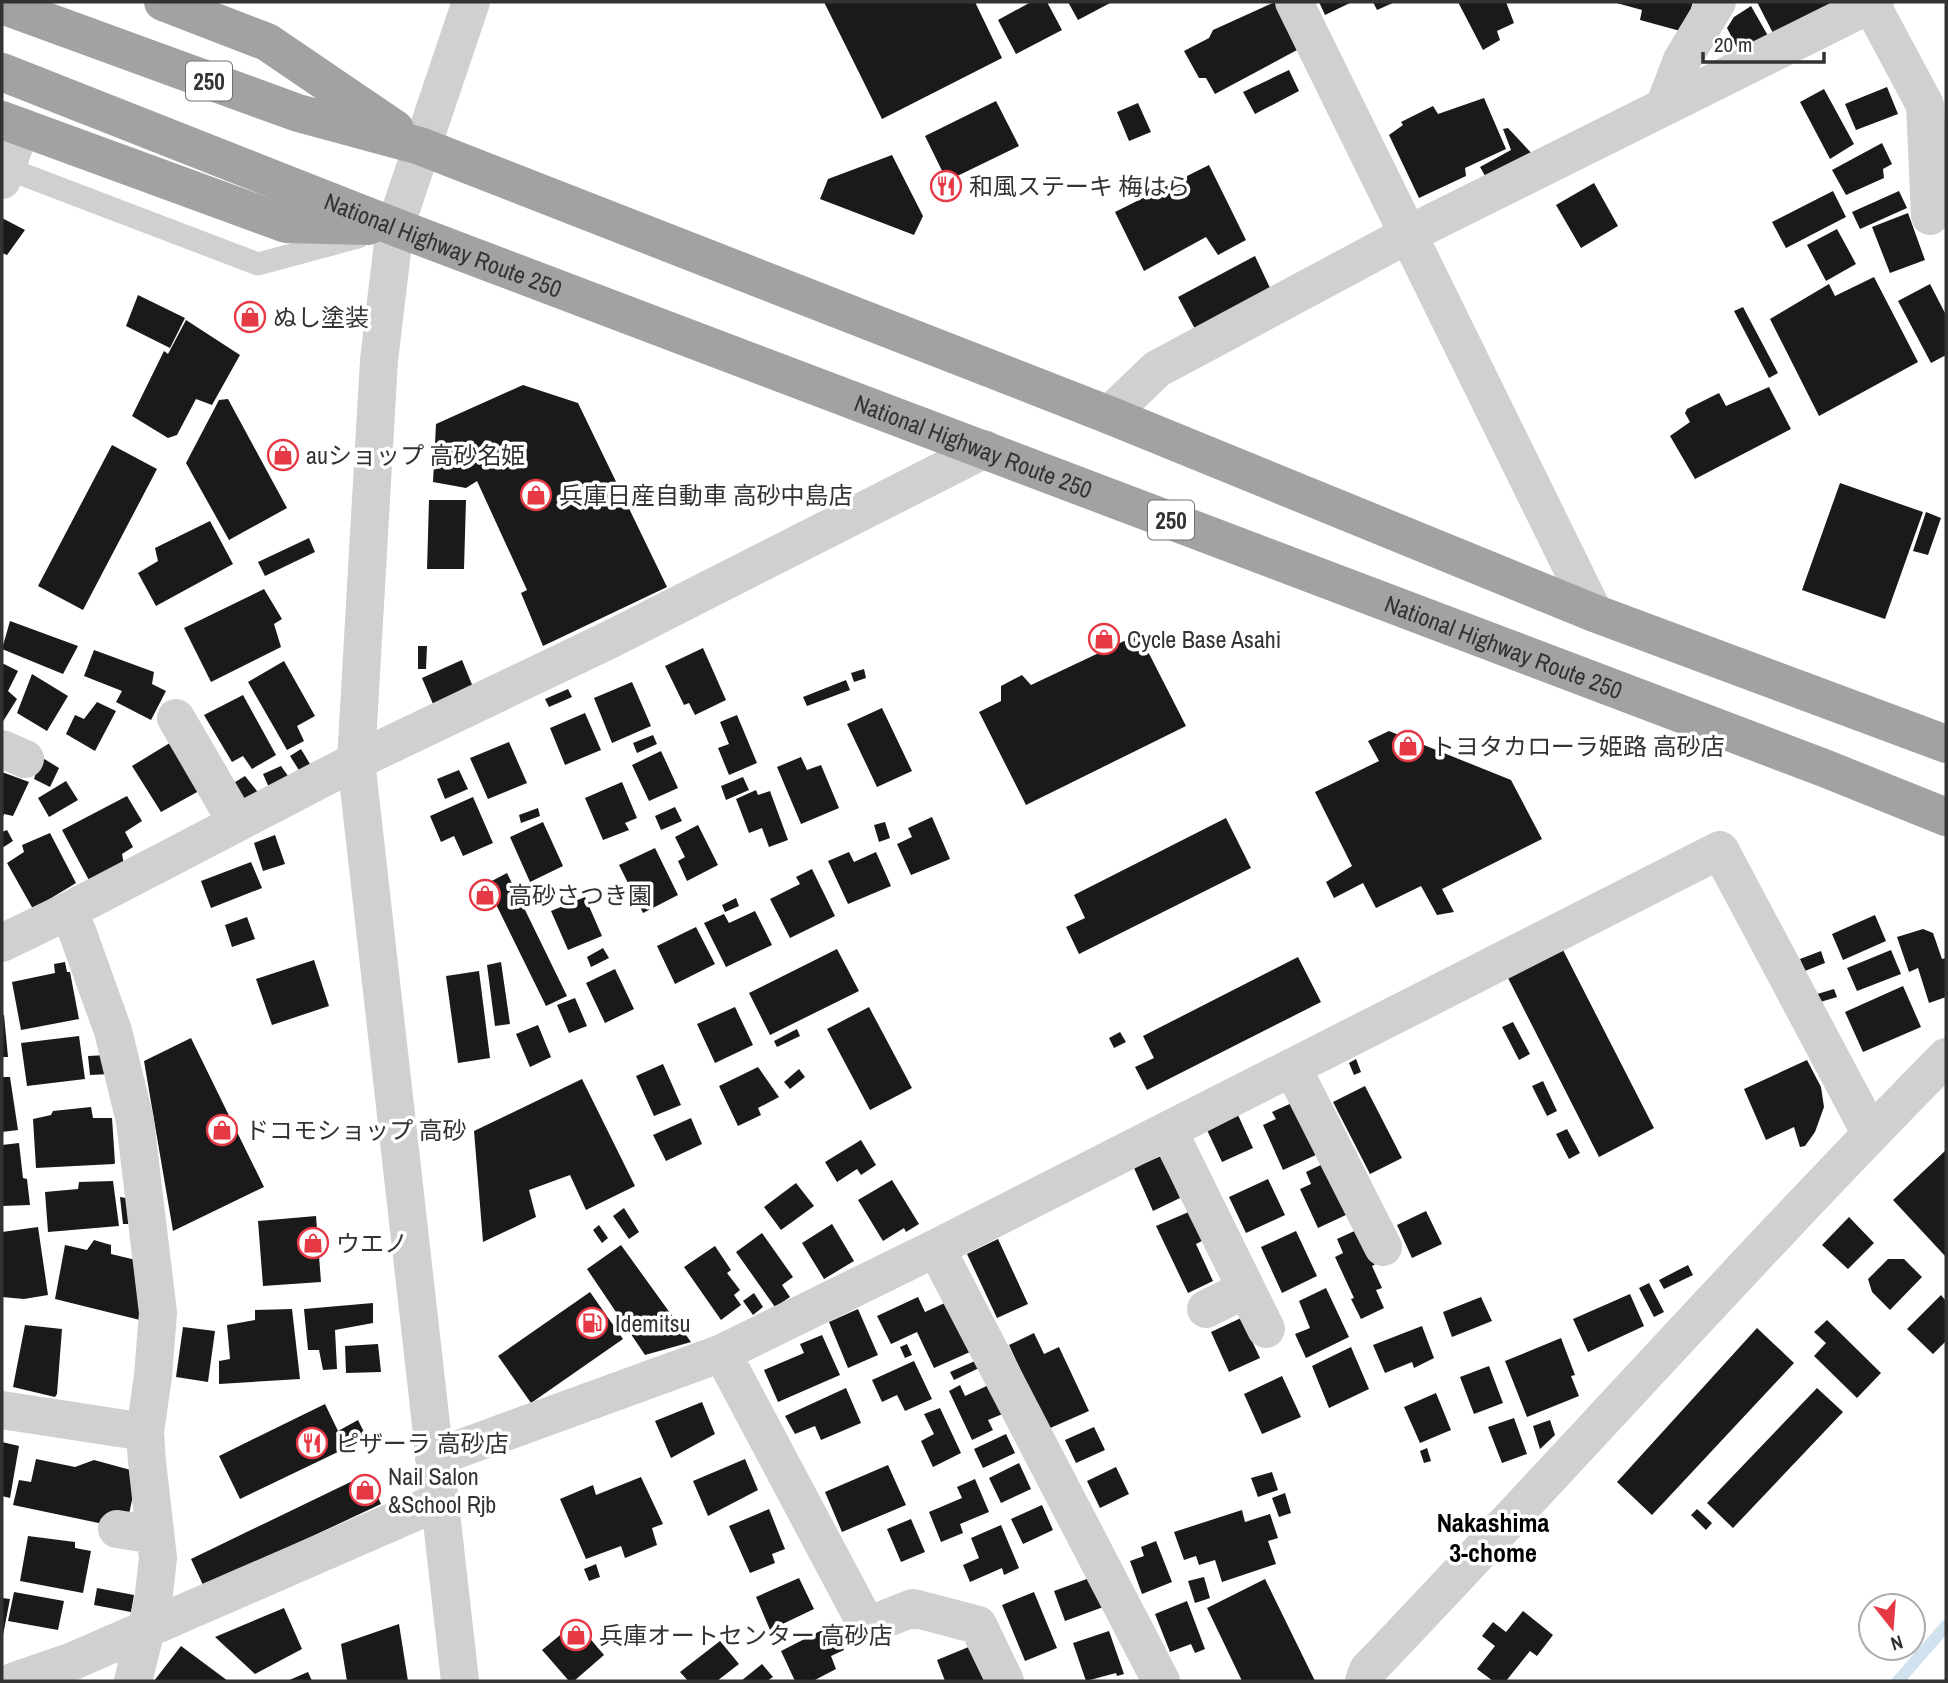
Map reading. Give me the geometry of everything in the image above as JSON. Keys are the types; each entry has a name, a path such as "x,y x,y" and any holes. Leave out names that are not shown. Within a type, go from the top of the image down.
{"highway":[{"name":"250","path":"163,2 267,43 420,146"},
{"name":"250","path":"2,5 298,113 420,146 1109,415 1594,613 1946,744"},
{"name":"National Highway Route 250","path":"2,72 395,227 1824,768 1946,817"},
{"name":"250","path":"11,123 286,224 395,227"}],"street":[{"path":"460,1681 356,761 379,360 395,227 420,146 471,2"},
{"path":"1294,2 1594,613"},
{"path":"1664,107 1682,60 1717,2"},
{"path":"1109,415 1157,369 1407,235 1873,3 1925,105 1930,216"},
{"path":"4,174 11,123"},
{"path":"2,943 356,761 611,639 985,449"},
{"path":"176,718 237,823"},
{"path":"433,1458 722,1353 936,1248 1720,850 1871,1134"},
{"path":"68,911 113,1031 135,1121 158,1313 145,1432 158,1558 147,1628 133,1681"},
{"path":"1364,1681 1368,1670 1946,1057"},
{"path":"1292,1067 1383,1247"},
{"path":"1168,1130 1266,1329"},
{"path":"936,1248 1161,1681"},
{"path":"1206,1309 1247,1289"},
{"path":"722,1353 867,1626 913,1608 978,1625 1006,1681"},
{"path":"2,1410 145,1432"},
{"path":"15,1681 74,1661 439,1502"},
{"path":"117,1529 155,1535"}],"lane":[{"path":"4,174 258,264 395,227"}],"building":[{"path":"824,2 975,2 1002,58 882,119"},
{"path":"1031,2 1047,2 1062,30 1016,54 998,20"},
{"path":"1068,2 1112,2 1078,20"},
{"path":"1275,2 1297,50 1215,94 1206,78 1199,78 1184,51 1209,38 1213,30"},
{"path":"1319,2 1352,2 1325,15"},
{"path":"1373,2 1395,2 1377,10"},
{"path":"1458,2 1506,2 1514,23 1497,31 1500,40 1483,50"},
{"path":"1613,2 1693,2 1684,32 1640,20 1642,10"},
{"path":"1757,2 1850,2 1776,39"},
{"path":"1751,6 1771,41 1741,55 1727,28 1734,17"},
{"path":"1289,70 1299,91 1255,114 1243,92"},
{"path":"1887,87 1898,114 1856,130 1845,104"},
{"path":"1824,89 1854,144 1830,159 1800,102"},
{"path":"1484,98 1506,149 1465,168 1466,176 1419,198 1389,135 1403,125 1401,122 1433,106 1438,114"},
{"path":"996,101 1019,146 947,181 925,136"},
{"path":"1138,103 1151,132 1129,141 1117,112"},
{"path":"1508,128 1536,158 1488,181 1480,167 1511,150 1503,129"},
{"path":"1882,143 1892,164 1883,169 1884,178 1846,195 1832,170"},
{"path":"892,155 923,216 914,235 820,199 828,179"},
{"path":"1209,165 1246,240 1218,255 1206,237 1144,271 1115,212"},
{"path":"1594,183 1618,226 1581,248 1556,205"},
{"path":"1833,191 1846,217 1786,248 1772,222"},
{"path":"1899,191 1907,208 1860,229 1852,212"},
{"path":"1908,213 1925,260 1890,273 1872,227"},
{"path":"2,218 25,230 7,255 2,253"},
{"path":"1837,229 1856,264 1826,281 1807,245"},
{"path":"1255,256 1271,290 1195,329 1178,297"},
{"path":"1874,277 1918,362 1819,416 1770,319 1829,284 1835,296"},
{"path":"1930,284 1946,315 1946,355 1931,363 1898,301"},
{"path":"138,295 185,318 170,348 126,326"},
{"path":"1743,307 1778,373 1769,378 1734,311"},
{"path":"186,320 240,355 212,405 196,399 177,435 168,438 132,416 164,351 168,354"},
{"path":"523,385 578,403 667,587 543,646 521,593 527,590 477,481 466,488 433,482 436,424"},
{"path":"1769,387 1791,429 1695,479 1670,436 1690,422 1685,413 1687,409 1719,393 1726,406"},
{"path":"228,399 287,508 229,540 186,463 219,400"},
{"path":"112,445 157,469 83,610 38,586"},
{"path":"1840,483 1923,512 1885,619 1802,590"},
{"path":"429,500 466,500 464,569 427,569"},
{"path":"1926,512 1941,518 1928,555 1913,551"},
{"path":"210,521 233,564 156,606 138,573 158,561 155,548"},
{"path":"309,538 315,552 265,576 258,562"},
{"path":"264,589 282,619 274,624 281,647 211,682 184,628"},
{"path":"10,621 78,646 63,674 2,649"},
{"path":"1139,634 1186,726 1026,805 979,712 1001,701 1001,686 1022,675 1031,685"},
{"path":"418,646 427,646 426,669 418,669"},
{"path":"703,648 726,700 695,715 689,703 684,705 665,666"},
{"path":"94,650 154,672 152,684 166,691 151,720 116,702 122,691 84,676"},
{"path":"462,660 473,687 433,704 422,678"},
{"path":"284,661 315,716 297,726 304,741 287,750 248,682"},
{"path":"2,663 18,671 8,691 17,699 2,723"},
{"path":"864,669 866,678 854,682 851,673"},
{"path":"32,674 68,696 47,731 17,713"},
{"path":"846,680 850,690 807,706 803,697"},
{"path":"632,682 651,726 612,743 594,698"},
{"path":"568,689 572,697 549,707 545,699"},
{"path":"243,695 276,755 252,769 243,756 232,762 204,715"},
{"path":"97,702 116,711 95,751 66,734 75,715 84,719"},
{"path":"882,708 912,771 877,787 847,724"},
{"path":"585,713 601,750 565,765 550,728"},
{"path":"737,715 757,763 729,775 718,748 729,744 720,722"},
{"path":"1389,731 1511,780 1542,839 1442,889 1454,912 1437,915 1421,886 1376,908 1363,883 1334,898 1326,882 1352,866 1315,792 1379,761 1368,741"},
{"path":"653,735 657,744 637,753 633,743"},
{"path":"178,738 208,786 161,812 132,766"},
{"path":"509,742 527,783 488,799 470,758"},
{"path":"301,749 313,769 302,775 290,756"},
{"path":"661,751 678,788 649,801 632,765"},
{"path":"41,757 59,768 50,787 34,779"},
{"path":"801,757 807,770 821,765 839,808 801,824 777,767"},
{"path":"281,766 293,783 271,792 263,774"},
{"path":"459,770 468,789 445,799 437,779"},
{"path":"2,772 29,782 13,816 4,814 2,820"},
{"path":"245,776 261,796 246,805 232,784"},
{"path":"743,777 749,790 726,800 721,786"},
{"path":"66,781 78,800 49,817 38,798"},
{"path":"622,782 637,818 625,823 629,830 603,840 585,798"},
{"path":"756,790 758,795 770,791 788,840 769,847 762,828 749,833 736,799"},
{"path":"127,796 142,821 125,832 133,847 122,854 124,864 90,882 62,830"},
{"path":"473,797 493,843 463,856 454,836 441,842 430,816"},
{"path":"675,807 682,821 661,830 655,816"},
{"path":"538,808 540,816 521,823 519,815"},
{"path":"932,817 950,859 911,875 897,844 912,837 908,828"},
{"path":"1226,818 1251,868 1079,954 1066,927 1085,918 1074,895"},
{"path":"543,822 563,866 530,882 510,837"},
{"path":"885,822 890,838 879,842 874,825"},
{"path":"698,825 718,865 687,881 678,861 685,857 675,837"},
{"path":"7,830 13,841 2,848 2,832"},
{"path":"50,833 76,883 33,909 7,863 24,852 22,845"},
{"path":"275,835 285,864 263,871 254,843"},
{"path":"655,848 678,895 643,913 619,865"},
{"path":"849,852 854,862 876,852 891,886 848,904 828,861"},
{"path":"251,862 262,888 211,908 201,881"},
{"path":"812,869 835,916 790,938 770,899 800,884 796,877"},
{"path":"507,873 567,996 546,1006 486,884"},
{"path":"585,897 602,936 568,950 551,911"},
{"path":"736,898 739,906 725,912 722,905"},
{"path":"755,911 772,945 726,967 704,923 724,914 729,923"},
{"path":"1875,915 1886,941 1843,960 1832,934"},
{"path":"247,917 255,939 232,947 225,925"},
{"path":"696,927 715,964 675,984 657,946"},
{"path":"1923,929 1933,933 1942,959 1946,958 1946,997 1929,1003 1918,968 1909,972 1897,937"},
{"path":"603,948 609,958 591,967 587,957"},
{"path":"837,949 859,991 770,1035 749,993"},
{"path":"1563,950 1654,1128 1599,1157 1508,978"},
{"path":"1891,950 1901,974 1857,991 1847,968"},
{"path":"1821,951 1825,963 1805,971 1800,959"},
{"path":"1298,957 1321,1002 1147,1090 1135,1067 1154,1058 1143,1036"},
{"path":"314,960 329,1006 272,1025 256,979"},
{"path":"65,962 67,972 70,972 79,1019 21,1030 12,982 55,973 54,964"},
{"path":"501,962 510,1024 495,1026 487,965"},
{"path":"615,969 634,1009 605,1023 586,983"},
{"path":"479,971 490,1058 458,1063 446,976"},
{"path":"1903,986 1921,1027 1863,1052 1845,1012"},
{"path":"1834,989 1837,997 1817,1003 1814,995"},
{"path":"575,998 587,1026 569,1033 557,1005"},
{"path":"735,1007 753,1045 715,1063 697,1024"},
{"path":"869,1007 912,1088 870,1110 827,1029"},
{"path":"4,1015 8,1057 2,1057"},
{"path":"1513,1022 1530,1054 1519,1060 1502,1027"},
{"path":"538,1025 551,1057 530,1067 516,1034"},
{"path":"797,1029 800,1036 777,1047 774,1041"},
{"path":"1120,1032 1126,1042 1114,1048 1109,1038"},
{"path":"79,1036 85,1079 27,1086 21,1043"},
{"path":"191,1038 264,1187 173,1231 144,1061"},
{"path":"107,1055 110,1074 90,1075 88,1056"},
{"path":"1356,1059 1361,1072 1354,1075 1349,1063"},
{"path":"1807,1060 1821,1087 1824,1107 1815,1132 1805,1146 1800,1147 1794,1127 1766,1140 1744,1089"},
{"path":"663,1064 681,1105 654,1116 636,1076"},
{"path":"758,1067 779,1097 758,1108 761,1115 738,1126 719,1086"},
{"path":"799,1069 805,1077 790,1089 784,1082"},
{"path":"2,1077 10,1077 18,1130 2,1132"},
{"path":"582,1079 635,1186 586,1210 570,1175 529,1190 536,1217 483,1242 474,1131"},
{"path":"1543,1081 1557,1111 1547,1116 1532,1086"},
{"path":"1365,1086 1402,1158 1370,1174 1333,1102"},
{"path":"1294,1102 1318,1154 1283,1170 1263,1125 1276,1119 1272,1112"},
{"path":"91,1107 93,1118 112,1118 115,1163 36,1168 33,1119 51,1115 53,1111"},
{"path":"1238,1115 1253,1148 1222,1162 1207,1130"},
{"path":"691,1118 702,1144 666,1161 653,1135"},
{"path":"1567,1129 1580,1153 1569,1159 1556,1134"},
{"path":"861,1140 876,1165 861,1175 857,1169 837,1182 825,1162"},
{"path":"19,1143 23,1178 27,1179 30,1205 2,1206 2,1145"},
{"path":"1946,1150 1946,1257 1893,1200"},
{"path":"1161,1156 1180,1198 1153,1211 1134,1168"},
{"path":"1325,1163 1348,1214 1318,1228 1300,1189 1311,1184 1306,1172"},
{"path":"1268,1179 1285,1215 1246,1233 1229,1197"},
{"path":"892,1180 919,1224 906,1232 904,1228 883,1241 858,1200"},
{"path":"113,1181 119,1226 48,1232 45,1192 78,1189 79,1182"},
{"path":"796,1183 814,1206 781,1230 764,1207"},
{"path":"120,1197 132,1199 136,1224 123,1224"},
{"path":"624,1208 639,1232 629,1239 613,1216"},
{"path":"1191,1211 1204,1240 1196,1244 1213,1281 1188,1293 1156,1226"},
{"path":"1426,1211 1442,1244 1412,1258 1397,1225"},
{"path":"316,1216 321,1282 263,1286 258,1221"},
{"path":"1849,1217 1874,1243 1848,1269 1822,1245"},
{"path":"832,1224 854,1261 824,1279 802,1243"},
{"path":"599,1225 608,1238 602,1243 593,1230"},
{"path":"38,1227 48,1295 24,1299 2,1297 2,1232"},
{"path":"1361,1228 1377,1263 1372,1266 1382,1288 1376,1290 1384,1308 1361,1319 1335,1257 1343,1253 1337,1239"},
{"path":"1296,1231 1317,1276 1282,1293 1261,1247"},
{"path":"762,1233 793,1277 782,1285 790,1297 775,1307 736,1252"},
{"path":"998,1239 1028,1304 997,1318 967,1254"},
{"path":"94,1240 111,1245 111,1254 140,1261 144,1321 55,1299 65,1245 87,1250"},
{"path":"621,1245 691,1342 645,1355 587,1269"},
{"path":"715,1246 731,1270 727,1273 740,1290 734,1295 741,1305 721,1320 684,1267"},
{"path":"1888,1259 1904,1259 1922,1277 1890,1310 1872,1292 1868,1279"},
{"path":"1688,1265 1693,1275 1664,1289 1659,1280"},
{"path":"1649,1283 1664,1312 1654,1317 1639,1288"},
{"path":"1326,1288 1349,1337 1306,1358 1295,1334 1310,1328 1299,1301"},
{"path":"590,1292 623,1339 531,1403 498,1356"},
{"path":"754,1293 763,1307 753,1315 743,1301"},
{"path":"1630,1294 1644,1326 1588,1352 1573,1319"},
{"path":"1941,1295 1946,1301 1946,1341 1933,1354 1907,1329"},
{"path":"918,1297 925,1312 947,1302 970,1352 934,1368 917,1332 891,1344 877,1316"},
{"path":"1481,1297 1492,1321 1452,1337 1443,1312"},
{"path":"373,1303 373,1323 335,1330 337,1369 323,1370 319,1350 308,1350 304,1309"},
{"path":"292,1309 300,1379 219,1384 219,1361 230,1359 227,1325 255,1320 255,1310"},
{"path":"858,1309 878,1355 848,1368 829,1322"},
{"path":"1241,1318 1260,1358 1229,1372 1211,1332"},
{"path":"1827,1320 1881,1373 1857,1398 1814,1356 1826,1343 1814,1332"},
{"path":"25,1325 62,1329 55,1397 13,1387"},
{"path":"1422,1326 1434,1358 1414,1368 1412,1362 1385,1373 1373,1345"},
{"path":"183,1327 215,1331 208,1382 176,1377"},
{"path":"1757,1328 1794,1363 1652,1515 1617,1482"},
{"path":"1034,1333 1044,1354 1059,1347 1089,1411 1048,1429 1009,1345"},
{"path":"822,1335 840,1375 778,1402 764,1370 804,1353 800,1344"},
{"path":"1561,1338 1575,1375 1571,1376 1579,1396 1527,1417 1505,1361"},
{"path":"378,1344 381,1372 346,1373 345,1346"},
{"path":"907,1344 912,1355 905,1358 900,1347"},
{"path":"1351,1347 1369,1389 1329,1408 1312,1366"},
{"path":"914,1361 932,1399 905,1411 897,1395 882,1402 872,1380"},
{"path":"975,1361 979,1368 954,1380 950,1372"},
{"path":"1489,1366 1503,1403 1474,1414 1460,1377"},
{"path":"1282,1376 1301,1417 1262,1434 1244,1394"},
{"path":"991,1384 1005,1413 988,1420 993,1430 972,1440 949,1391 960,1385 965,1396"},
{"path":"846,1388 861,1423 821,1440 815,1426 795,1434 785,1416"},
{"path":"1817,1388 1843,1412 1733,1528 1707,1503"},
{"path":"1436,1393 1451,1430 1420,1443 1404,1407"},
{"path":"702,1402 715,1434 671,1458 655,1421"},
{"path":"325,1404 338,1431 358,1420 367,1438 240,1499 219,1456"},
{"path":"940,1408 961,1453 933,1467 921,1441 934,1434 924,1414"},
{"path":"1514,1418 1527,1454 1502,1463 1488,1427"},
{"path":"1550,1420 1555,1435 1540,1449 1533,1426"},
{"path":"1094,1427 1105,1450 1076,1463 1065,1440"},
{"path":"1006,1434 1015,1453 983,1468 974,1449"},
{"path":"2,1442 19,1446 10,1498 2,1496"},
{"path":"1427,1448 1431,1461 1424,1463 1420,1451"},
{"path":"36,1459 75,1467 94,1460 138,1472 128,1519 113,1526 13,1505 19,1480 31,1482"},
{"path":"745,1459 758,1490 708,1516 693,1481"},
{"path":"1019,1463 1031,1489 1001,1503 989,1478"},
{"path":"888,1465 906,1505 842,1532 825,1492"},
{"path":"1116,1467 1129,1494 1100,1508 1087,1481"},
{"path":"1272,1472 1278,1490 1258,1497 1251,1478"},
{"path":"367,1474 381,1504 204,1587 191,1559"},
{"path":"641,1477 663,1524 652,1528 657,1545 625,1558 621,1546 586,1559 560,1499 593,1485 596,1495"},
{"path":"975,1479 989,1512 960,1524 963,1533 941,1542 929,1512 962,1498 957,1487"},
{"path":"1285,1493 1291,1513 1279,1517 1272,1498"},
{"path":"1042,1505 1053,1530 1023,1544 1011,1519"},
{"path":"769,1509 785,1549 772,1554 775,1563 750,1573 729,1526"},
{"path":"1697,1509 1712,1523 1706,1530 1691,1515"},
{"path":"1242,1510 1245,1522 1270,1514 1278,1538 1268,1541 1276,1564 1222,1582 1215,1560 1199,1565 1196,1556 1184,1560 1174,1532"},
{"path":"911,1519 925,1552 901,1562 887,1529"},
{"path":"1001,1525 1019,1568 1004,1575 1002,1568 970,1582 963,1565 979,1558 971,1538"},
{"path":"28,1536 75,1542 75,1548 91,1551 83,1593 20,1581"},
{"path":"1156,1541 1172,1582 1142,1594 1130,1561 1144,1556 1141,1547"},
{"path":"596,1564 600,1577 589,1581 584,1569"},
{"path":"1095,1576 1106,1606 1065,1621 1054,1591"},
{"path":"1204,1577 1210,1598 1195,1603 1188,1581"},
{"path":"799,1578 814,1609 770,1630 756,1597"},
{"path":"1265,1579 1315,1681 1242,1681 1207,1608"},
{"path":"97,1588 134,1595 131,1612 94,1605"},
{"path":"14,1592 64,1601 58,1630 8,1621"},
{"path":"1034,1592 1057,1648 1025,1661 1002,1605"},
{"path":"2,1598 10,1599 3,1635 2,1635"},
{"path":"1187,1601 1205,1649 1195,1653 1191,1644 1170,1652 1155,1614"},
{"path":"284,1608 302,1649 255,1674 215,1637"},
{"path":"1523,1611 1553,1635 1537,1656 1530,1651 1506,1681 1493,1681 1477,1669 1495,1646 1482,1636 1493,1622 1506,1632"},
{"path":"576,1622 604,1655 574,1681 569,1681 542,1650"},
{"path":"399,1624 408,1681 347,1681 341,1644"},
{"path":"832,1625 844,1650 831,1656 836,1669 813,1681 795,1681 781,1651"},
{"path":"1109,1631 1124,1674 1117,1676 1116,1673 1086,1681 1073,1643"},
{"path":"720,1641 739,1664 717,1681 688,1681 680,1672"},
{"path":"181,1646 228,1681 154,1681"},
{"path":"971,1646 985,1681 945,1681 937,1660"},
{"path":"762,1664 773,1677 767,1681 741,1681"},
{"path":"308,1672 312,1681 287,1681"}],"waterway":[{"path":"1898,1681 1946,1626"}],"place":[{"name":"和風ステーキ 梅はら","path":"946,186"},
{"name":"ぬし塗装","path":"250,317"},
{"name":"auショップ 高砂名姫","path":"283,455"},
{"name":"兵庫日産自動車 高砂中島店","path":"536,495"},
{"name":"Cycle Base Asahi","path":"1104,639"},
{"name":"トヨタカローラ姫路 高砂店","path":"1408,746"},
{"name":"高砂さつき園","path":"485,895"},
{"name":"ドコモショップ 高砂","path":"222,1130"},
{"name":"ウエノ","path":"313,1243"},
{"name":"Idemitsu","path":"592,1323"},
{"name":"ピザーラ 高砂店","path":"312,1443"},
{"name":"Nail Salon &School Rjb","path":"365,1490"},
{"name":"兵庫オートセンター 高砂店","path":"576,1635"}],"district":[{"name":"Nakashima 3-chome","path":"1493,1537"}]}
